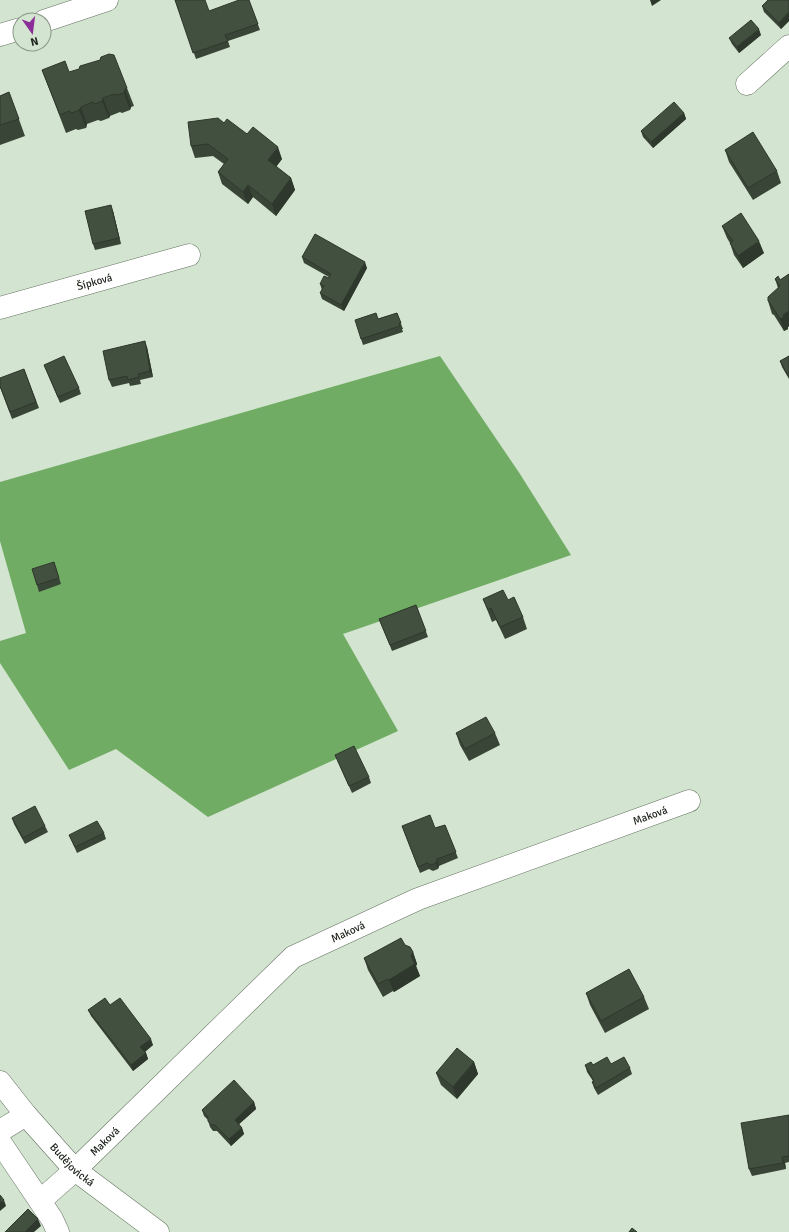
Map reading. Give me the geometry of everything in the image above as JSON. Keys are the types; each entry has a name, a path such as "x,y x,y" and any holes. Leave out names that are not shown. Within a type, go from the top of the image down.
{"street":[{"path":"52,18 107,0"},
{"path":"0,35 12,31"},
{"path":"747,84 789,46"},
{"name":"Šípková","path":"0,308 189,255"},
{"name":"Maková","path":"40,1201 75,1170 293,957 418,899 689,801"},
{"name":"Budějovická","path":"0,1082 26,1115 75,1170 158,1232"},
{"path":"0,1131 26,1115"},
{"path":"0,1142 52,1219 58,1232"}],"green space":[{"path":"440,356 520,474 571,555 343,634 398,731 208,817 116,749 69,770 0,663 0,641 26,633 0,541 0,482"}],"building":[{"path":"175,0 205,0 209,11 239,0 249,0 258,24 225,35 228,41 193,53"},
{"path":"768,0 789,0 789,12 779,23 762,6"},
{"path":"751,20 759,29 737,47 729,38"},
{"path":"109,54 114,55 127,88 125,89 124,93 114,94 103,98 102,101 95,104 92,102 72,113 69,111 60,115 42,70 65,61 69,72 79,69 80,66 100,60 101,57"},
{"path":"9,92 19,119 0,125 0,96"},
{"path":"674,102 684,113 651,142 641,131"},
{"path":"218,118 224,123 227,119 247,134 253,127 278,147 268,160 291,178 272,204 248,185 243,192 218,172 228,159 208,144 191,146 188,122"},
{"path":"753,132 777,171 748,188 725,150"},
{"path":"111,205 119,238 93,244 85,211"},
{"path":"741,213 759,241 738,256 730,243 733,241 722,226"},
{"path":"315,234 365,262 341,305 320,293 324,286 320,284 324,276 329,278 331,274 302,257"},
{"path":"789,274 789,311 780,319 768,301 768,297 780,286 775,279 778,276 780,280"},
{"path":"376,313 378,319 397,313 401,323 399,323 400,326 361,339 355,320"},
{"path":"145,341 150,371 138,374 139,377 128,380 127,376 109,380 103,351"},
{"path":"64,356 79,388 58,397 44,365"},
{"path":"789,356 789,377 780,361"},
{"path":"24,369 36,402 10,412 0,386 0,378"},
{"path":"54,562 59,578 37,585 32,569"},
{"path":"503,590 508,600 514,597 523,617 500,627 491,608 488,610 483,599"},
{"path":"416,605 426,631 390,645 379,619"},
{"path":"486,717 495,733 465,749 456,733"},
{"path":"354,746 369,777 349,786 335,755"},
{"path":"35,806 45,826 23,838 12,818"},
{"path":"430,815 435,828 445,825 456,852 437,859 436,863 431,865 427,863 418,867 402,826"},
{"path":"97,821 104,833 75,847 69,835"},
{"path":"401,938 405,945 410,947 413,952 411,956 415,964 389,980 388,979 378,984 364,958"},
{"path":"629,969 644,997 601,1021 586,993"},
{"path":"105,998 110,1005 120,998 151,1039 140,1047 146,1053 131,1065 88,1010"},
{"path":"457,1048 474,1062 453,1087 436,1073"},
{"path":"607,1057 611,1064 624,1057 630,1068 596,1088 592,1082 594,1081 585,1065 591,1062 593,1065"},
{"path":"234,1080 254,1102 235,1120 242,1128 229,1139 215,1125 211,1125 208,1121 208,1117 202,1110"},
{"path":"789,1115 789,1156 782,1157 783,1163 749,1169 741,1123"},
{"path":"0,1195 4,1200 0,1203"},
{"path":"28,1209 38,1219 25,1232 5,1232"},
{"path":"632,1228 637,1232 629,1232"}]}
